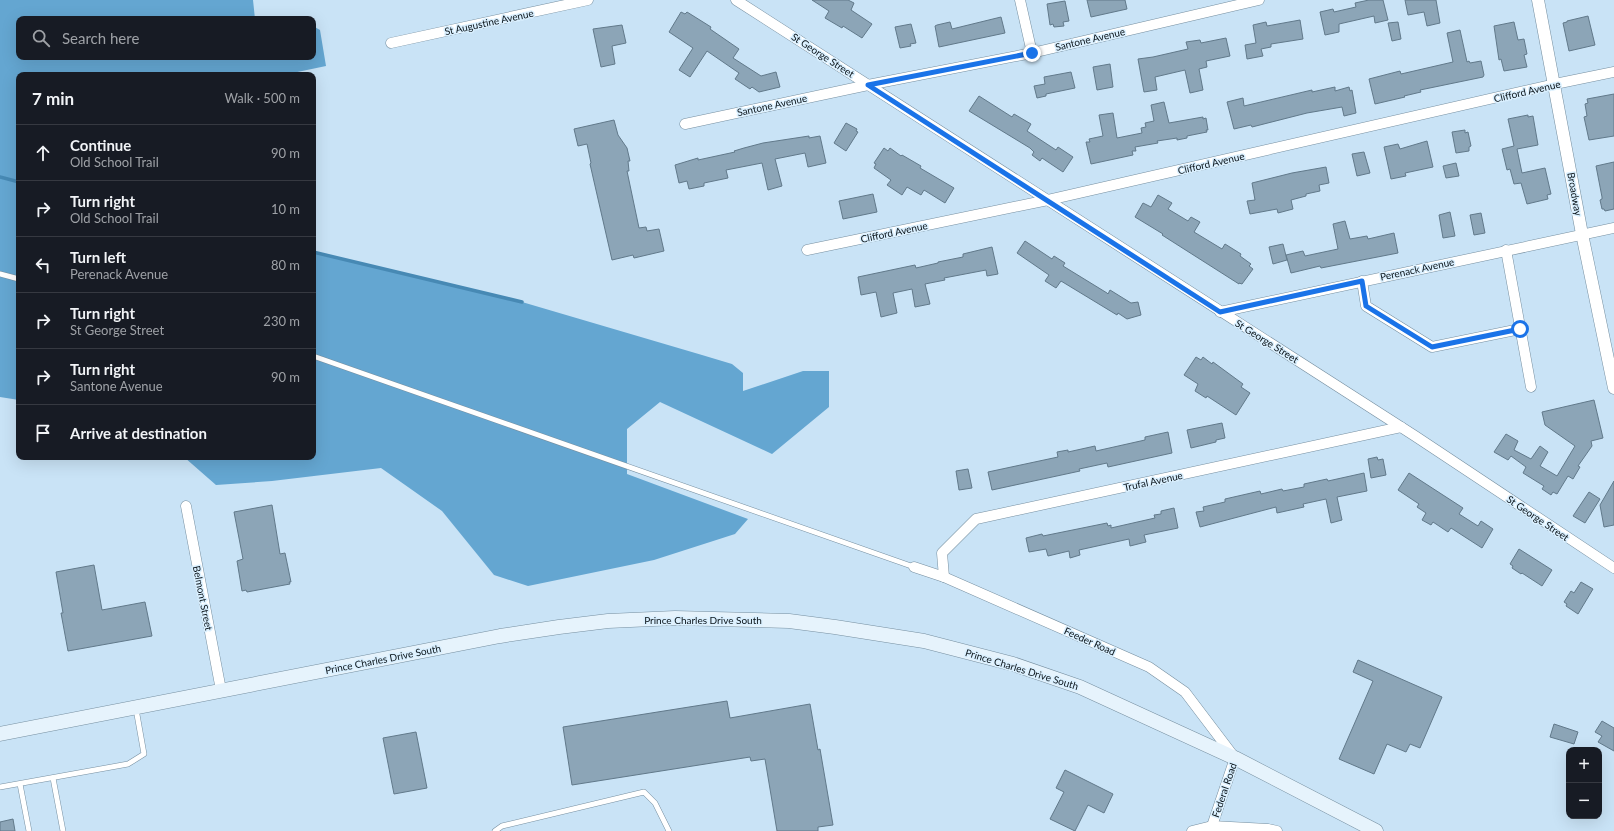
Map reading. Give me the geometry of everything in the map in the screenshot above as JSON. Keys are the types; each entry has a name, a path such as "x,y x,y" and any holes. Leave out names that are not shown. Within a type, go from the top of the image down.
{"main road":[{"name":"Prince Charles Drive South","path":"0,734 500,636 559,627 608,621 675,618 789,622 835,627 924,641 1013,664 1080,687 1235,758 1376,831"}],"street":[{"name":"St Augustine Avenue","path":"391,43 588,0"},
{"name":"St George Street","path":"736,0 1401,427 1614,568"},
{"path":"1020,0 1032,53"},
{"name":"Santone Avenue","path":"684,124 868,85 1032,53 1259,0"},
{"name":"Broadway","path":"1538,0 1582,234 1614,388"},
{"name":"Clifford Avenue","path":"807,250 1048,200 1555,84 1614,72"},
{"name":"Perenack Avenue","path":"1220,312 1614,228"},
{"path":"1506,250 1531,387"},
{"path":"1362,281 1366,306 1432,347 1520,329"},
{"name":"Trufal Avenue","path":"944,577 942,553 976,519 1401,427"},
{"name":"Belmont Street","path":"186,506 221,690"},
{"name":"Feeder Road","path":"914,567 944,577 1149,667 1185,692 1235,758"},
{"name":"Federal Road","path":"1192,831 1212,826 1235,758"},
{"path":"1212,826 1268,829 1278,831"}],"lane":[{"path":"0,274 16,278"},
{"path":"316,357 914,567"},
{"path":"0,787 128,764 144,754 136,708"},
{"path":"53,778 63,831"},
{"path":"20,784 29,831"},
{"path":"495,831 502,826 644,792 655,803 669,831"}],"shaded area":[{"path":"0,0 253,0 255,16 16,16 16,60 316,60 316,28 320,30 326,66 297,72 16,72 16,400 0,397"},
{"path":"316,253 522,302 732,364 743,373 743,391 803,371 829,371 829,407 772,454 660,402 627,429 627,474 748,519 735,534 654,560 528,586 494,575 442,511 381,468 272,481 216,485 187,460 316,460"}],"building":[{"path":"812,0 848,0 854,3 851,10 872,24 862,38 843,26 842,28 825,18 829,11"},
{"path":"1087,0 1125,0 1127,9 1091,17"},
{"path":"1369,0 1383,0 1388,20 1375,23 1374,16 1339,24 1339,32 1325,35 1320,12 1333,9 1334,12 1356,7 1355,3"},
{"path":"1405,0 1436,0 1440,23 1427,26 1424,12 1408,15"},
{"path":"1065,1 1069,21 1063,22 1064,26 1054,27 1053,24 1050,25 1047,4"},
{"path":"681,12 685,14 687,12 711,27 710,29 739,49 733,58 761,76 776,72 780,87 759,92 752,87 750,89 735,79 739,73 707,51 690,77 679,70 693,48 669,32"},
{"path":"1588,16 1595,45 1569,51 1563,23"},
{"path":"1001,17 1005,33 939,47 935,26 937,25 950,22 952,29"},
{"path":"1300,20 1303,39 1271,44 1271,47 1261,49 1263,56 1247,59 1245,45 1256,43 1253,25 1266,22 1267,26"},
{"path":"1398,22 1401,39 1392,41 1388,23"},
{"path":"1514,22 1518,40 1524,39 1527,54 1524,55 1527,67 1504,71 1501,59 1499,60 1494,26"},
{"path":"911,24 916,43 910,44 911,46 900,48 895,27"},
{"path":"622,25 626,43 612,46 615,64 601,67 593,29"},
{"path":"1460,30 1467,62 1469,61 1470,63 1481,61 1484,75 1483,77 1420,90 1421,92 1375,104 1369,79 1400,71 1401,74 1453,62 1447,33"},
{"path":"1226,38 1230,56 1206,61 1207,67 1199,69 1203,90 1190,93 1185,70 1155,77 1157,90 1144,92 1138,59 1188,49 1186,42 1200,40 1201,43"},
{"path":"1110,64 1113,87 1097,90 1093,67"},
{"path":"1071,72 1075,88 1046,94 1046,96 1037,98 1034,86 1045,84 1044,77"},
{"path":"1335,87 1335,91 1349,87 1350,91 1352,90 1356,113 1344,116 1342,107 1307,113 1252,127 1251,125 1234,129 1227,102 1243,98 1244,106 1312,90 1312,92"},
{"path":"1614,94 1614,136 1589,140 1584,117 1587,116 1585,104 1588,103 1587,99"},
{"path":"979,96 1012,117 1014,114 1031,124 1027,131 1056,150 1058,147 1073,157 1063,172 1042,158 1040,161 1032,155 1034,152 1030,148 969,111"},
{"path":"1164,102 1169,123 1203,117 1203,119 1206,118 1207,132 1187,136 1187,138 1157,141 1158,143 1135,147 1136,151 1132,151 1133,155 1091,164 1086,142 1090,142 1089,139 1103,136 1099,115 1113,113 1117,138 1142,133 1141,128 1146,127 1145,123 1154,121 1151,105"},
{"path":"1528,115 1528,117 1533,116 1538,145 1517,149 1522,173 1545,168 1551,194 1547,195 1548,199 1527,204 1521,183 1514,184 1510,169 1507,170 1502,149 1514,146 1508,119"},
{"path":"614,120 618,135 627,148 630,161 628,161 629,171 627,171 639,228 646,227 647,231 659,229 664,251 634,258 633,255 612,260 590,164 587,144 578,146 574,129"},
{"path":"846,123 857,129 856,131 858,132 846,151 834,143"},
{"path":"1465,130 1465,133 1468,132 1471,146 1469,147 1469,151 1456,153 1452,132"},
{"path":"809,136 809,138 820,136 826,163 808,167 805,153 775,159 782,186 768,190 762,163 726,170 728,178 704,183 704,186 689,189 687,181 679,183 675,165 698,158 698,160 735,152 734,151 763,143"},
{"path":"1427,141 1433,167 1405,173 1406,176 1391,179 1384,147 1398,144 1400,149"},
{"path":"884,148 888,151 890,148 954,188 945,203 924,190 921,195 907,187 902,195 887,185 891,180 874,168 876,164 874,163"},
{"path":"1364,152 1370,173 1357,176 1352,154"},
{"path":"1614,162 1614,209 1605,211 1602,209 1600,200 1602,197 1596,166"},
{"path":"1456,163 1459,176 1446,178 1443,166"},
{"path":"1326,167 1329,183 1319,185 1320,191 1306,194 1306,196 1291,200 1293,209 1278,213 1277,209 1250,214 1247,201 1255,200 1252,183 1292,173"},
{"path":"873,194 877,212 843,219 839,201"},
{"path":"1158,195 1172,203 1168,209 1188,221 1191,217 1200,222 1194,232 1222,249 1225,244 1241,254 1240,256 1251,264 1249,266 1253,269 1242,284 1239,284 1135,217 1143,203 1151,207"},
{"path":"1450,212 1455,236 1443,238 1439,215"},
{"path":"1481,213 1485,233 1474,235 1470,215"},
{"path":"1345,221 1350,239 1367,236 1368,239 1394,233 1398,253 1321,268 1320,266 1291,273 1286,255 1303,251 1305,256 1338,249 1333,224"},
{"path":"1025,241 1052,259 1054,256 1065,263 1063,266 1108,294 1110,290 1131,303 1138,302 1141,315 1127,319 1118,313 1117,315 1061,281 1056,288 1045,281 1049,275 1017,253"},
{"path":"1283,244 1287,260 1273,264 1269,247"},
{"path":"992,247 998,274 987,276 986,270 944,278 945,280 925,284 930,304 915,307 912,289 893,293 897,313 881,317 876,292 861,295 858,277 915,265 916,268 963,257 963,254"},
{"path":"1196,357 1201,360 1203,357 1212,364 1213,362 1243,384 1241,387 1250,393 1236,415 1207,396 1206,398 1195,391 1198,384 1184,375"},
{"path":"1594,400 1603,438 1591,441 1592,446 1578,466 1580,467 1573,479 1568,476 1557,494 1553,492 1551,495 1542,489 1544,486 1523,473 1526,467 1511,456 1508,460 1494,452 1506,434 1518,441 1514,450 1531,459 1540,446 1548,452 1540,466 1557,476 1575,446 1545,425 1542,412"},
{"path":"1222,423 1225,438 1216,440 1216,442 1191,448 1187,430"},
{"path":"1168,432 1172,453 1108,467 1107,463 1079,469 1080,471 992,490 988,472 1058,457 1057,452 1068,450 1068,452 1095,446 1096,451 1145,440 1145,437"},
{"path":"1377,457 1378,460 1383,459 1386,475 1371,478 1368,459"},
{"path":"968,469 972,488 959,490 956,471"},
{"path":"1364,473 1367,491 1337,497 1342,520 1331,523 1326,499 1303,504 1304,507 1277,513 1276,507 1200,527 1196,512 1204,511 1203,507 1225,502 1225,499 1260,491 1261,494 1282,489 1283,491 1304,487 1304,484 1327,479 1328,481"},
{"path":"1409,473 1463,508 1459,514 1478,526 1481,521 1493,529 1482,548 1451,528 1448,532 1433,522 1431,525 1422,520 1426,513 1417,507 1419,504 1398,490"},
{"path":"1614,481 1614,525 1604,527 1600,505"},
{"path":"1589,492 1600,499 1585,523 1573,516"},
{"path":"272,505 280,554 285,553 291,582 289,582 290,584 247,592 246,590 242,591 237,561 243,559 234,512"},
{"path":"1174,508 1178,528 1144,535 1146,542 1130,546 1129,539 1079,550 1080,555 1070,558 1069,551 1048,556 1046,549 1029,552 1026,538 1107,523 1108,526 1111,525 1111,528 1155,518 1154,515 1161,514 1161,511"},
{"path":"1519,549 1552,570 1542,586 1512,568 1513,566 1510,564"},
{"path":"94,565 102,610 145,602 152,636 68,651 61,613 63,613 56,572"},
{"path":"1581,582 1593,589 1578,614 1566,606 1567,604 1564,602 1571,591 1574,593"},
{"path":"1358,660 1442,697 1420,748 1410,744 1406,752 1387,744 1374,774 1339,759 1373,681 1353,672"},
{"path":"727,701 730,718 810,704 818,750 820,749 833,825 818,827 818,831 777,831 765,759 751,761 750,757 572,785 563,727"},
{"path":"1602,721 1614,728 1614,751 1598,742 1602,736 1595,732"},
{"path":"1554,724 1578,732 1574,744 1550,737"},
{"path":"416,732 427,788 394,794 383,738"},
{"path":"1065,770 1113,794 1104,813 1088,805 1075,831 1050,819 1064,792 1056,788"},
{"path":"13,819 15,831 0,831 0,822"}],"waterway":[{"path":"0,177 16,181"},
{"path":"316,253 522,302"}],"route":[{"path":"1032,53 868,85 1220,312 1362,281 1366,306 1432,347 1520,329"}]}
